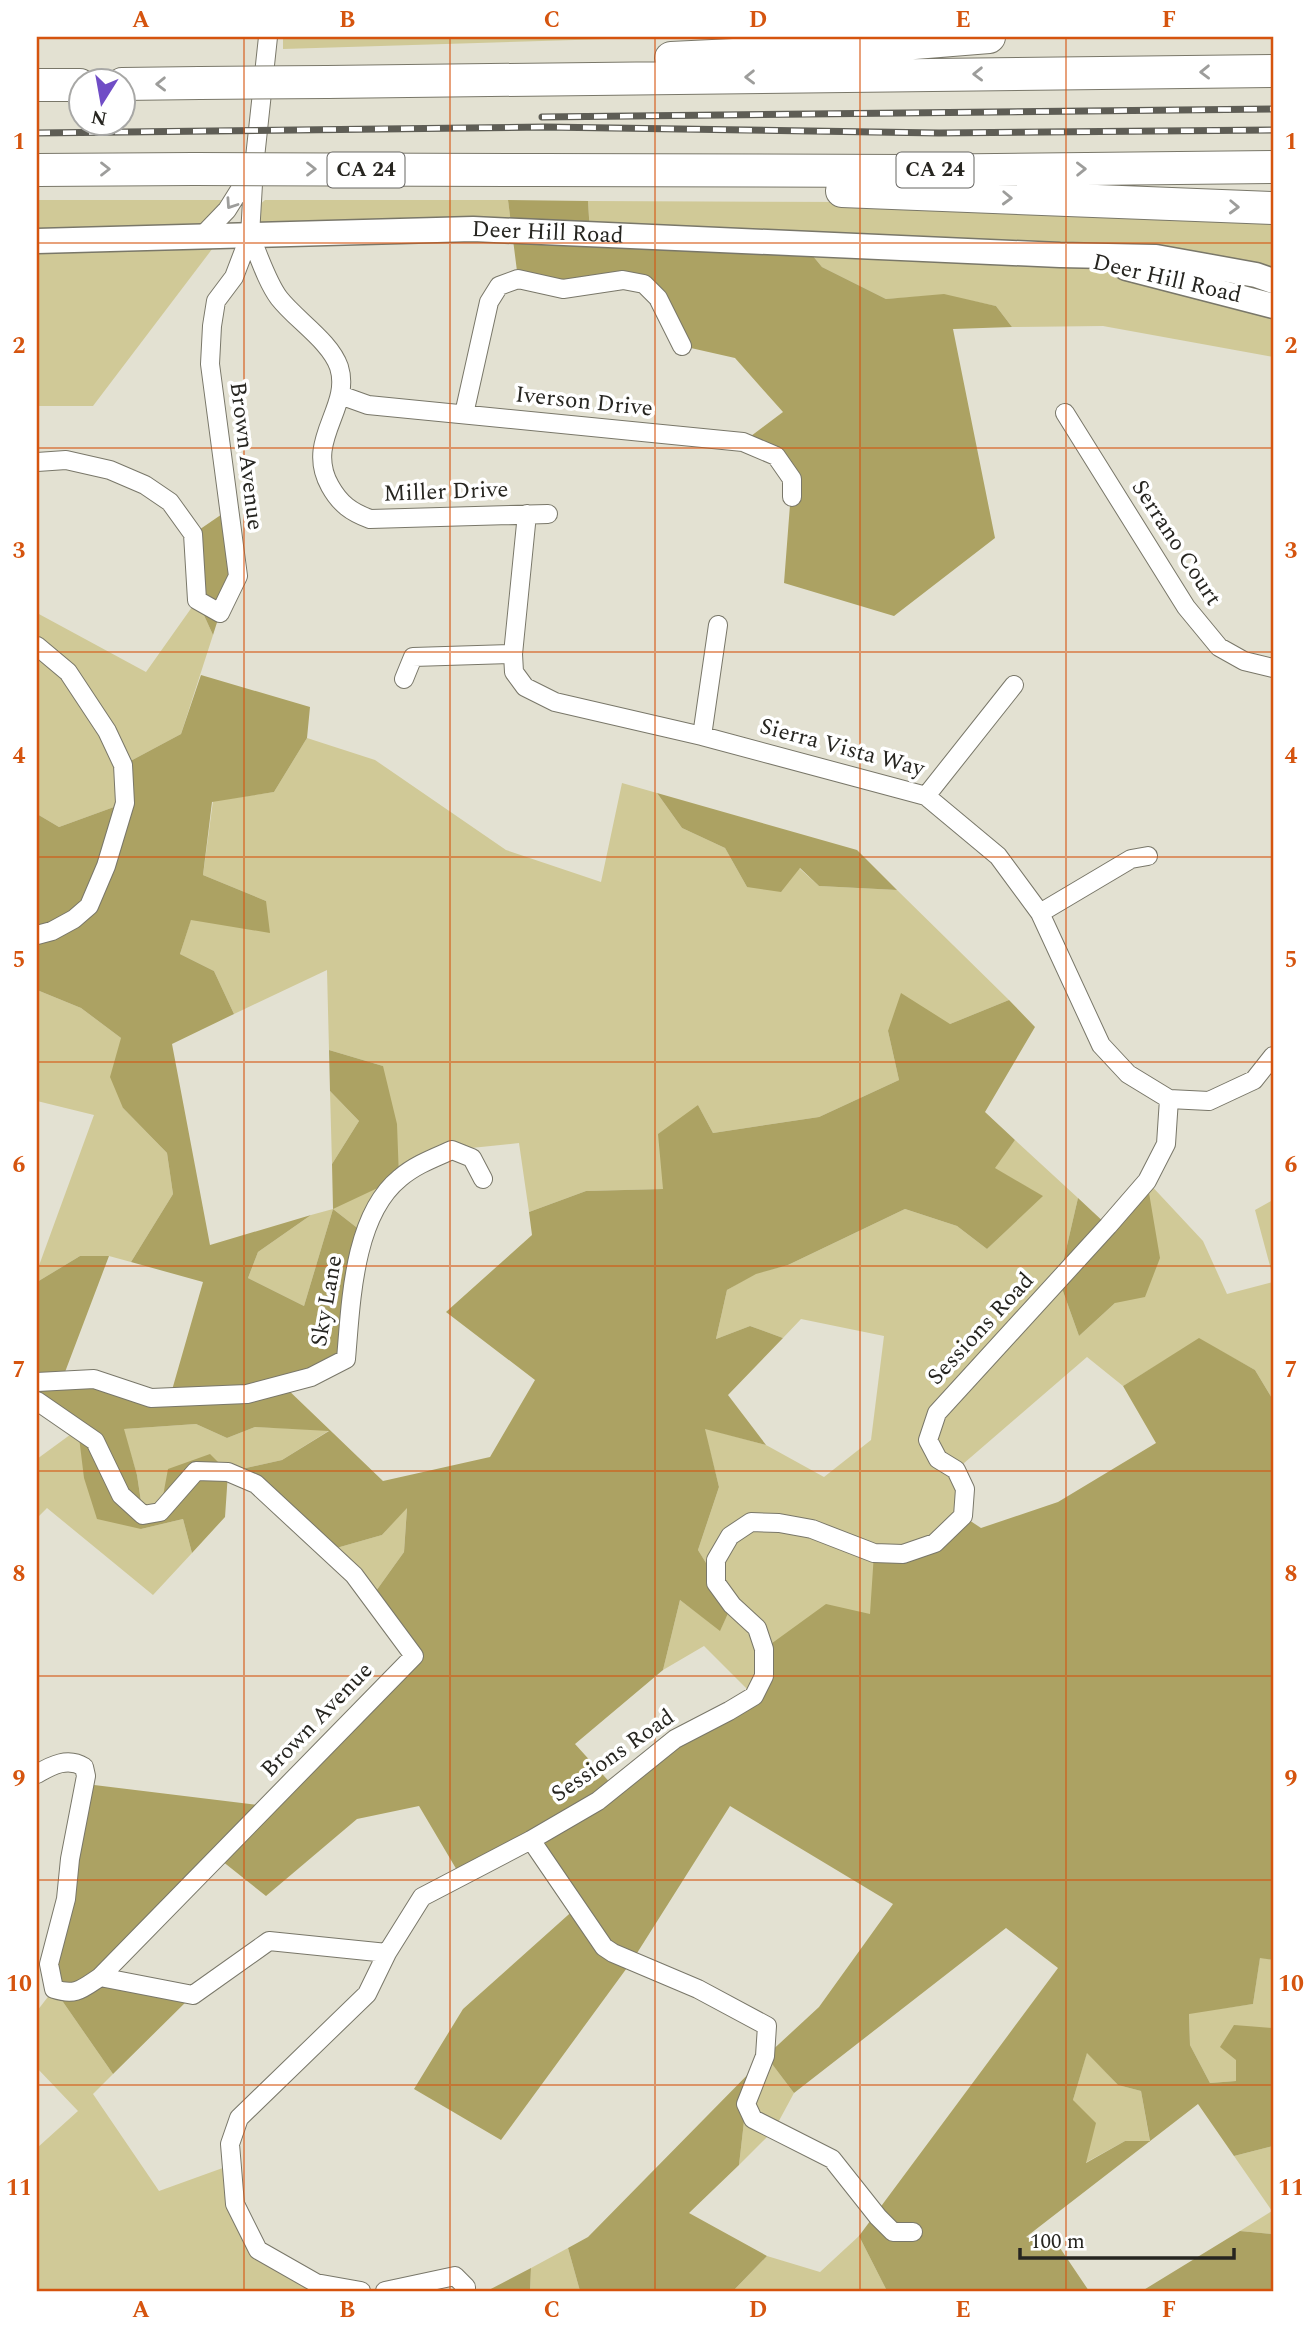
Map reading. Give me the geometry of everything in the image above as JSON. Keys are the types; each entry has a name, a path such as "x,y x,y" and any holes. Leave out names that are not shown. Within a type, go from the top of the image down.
{"highway":[{"path":"136,84 327,82 437,77 696,56 815,51 989,37"},
{"path":"437,77 660,78 1273,71"},
{"path":"37,85 66,85"},
{"name":"CA 24","path":"37,170 920,171 1273,167"},
{"path":"596,170 858,192 1273,208"}],"street":[{"name":"Brown Avenue","path":"37,462 66,460 110,470 145,485 170,502 193,534 197,600 220,613 238,576 210,364 212,326 216,302 234,277 250,235 254,167 268,37"},
{"path":"202,236 227,210 254,167"},
{"name":"Deer Hill Road","path":"37,241 473,229 1060,256 1156,257 1256,275 1273,281"},
{"name":"Miller Drive","path":"250,235 278,297 326,346 339,368 340,395 321,455 326,478 335,496 351,512 370,519 548,514"},
{"name":"Deer Hill Road","path":"1060,256 1153,274 1273,306"},
{"path":"464,414 489,302 499,286 518,279 564,289 623,280 644,284 658,298 682,346"},
{"name":"Iverson Drive","path":"340,395 368,405 743,442 776,456 792,478 792,497"},
{"name":"Serrano Court","path":"1065,413 1186,607 1202,627 1219,647 1244,661 1273,667"},
{"name":"Miller Drive","path":"513,654 527,514"},
{"path":"702,736 718,625"},
{"path":"37,646 68,673 107,731 123,765 125,803 106,866 89,906 74,919 52,931 37,935"},
{"path":"404,679 413,657 513,654"},
{"name":"Sierra Vista Way","path":"513,654 514,672 525,687 555,702 702,736 926,796 998,856 1041,913 1101,1045 1128,1074 1169,1099 1209,1101 1254,1080 1273,1056"},
{"path":"926,796 1014,685"},
{"path":"1041,913 1130,859 1148,856"},
{"name":"Sessions Road","path":"531,1840 598,1801 675,1738 754,1696 764,1676 764,1650 757,1628 732,1605 716,1583 716,1560 730,1536 751,1522 779,1523 812,1529 874,1553 903,1553 935,1543 963,1516 965,1489 956,1470 938,1459 928,1440 937,1413 1147,1181 1166,1144 1169,1099"},
{"name":"Sky Lane","path":"37,1382 94,1379 151,1398 247,1394 311,1377 346,1359 351,1301 365,1234 376,1203 400,1178 425,1162 452,1150 472,1158 483,1179"},
{"name":"Brown Avenue","path":"37,1401 95,1441 121,1495 143,1515 160,1512 196,1471 228,1472 256,1484 354,1575 414,1656 100,1977"},
{"path":"37,1774 54,1765 70,1761 84,1767 86,1784 70,1858 66,1899 49,1964 54,1989 66,1993 79,1991 100,1977 193,1994 269,1941 387,1953"},
{"path":"361,2291 316,2283 258,2250 235,2204 230,2144 239,2118 367,1994 387,1953 422,1897 531,1840 604,1947 698,1989 766,2026 765,2056 746,2104 753,2119 832,2159 893,2232 913,2232"},
{"path":"385,2291 455,2276 466,2287 466,2291"}],"shaded area":[{"path":"283,37 674,37 283,49"},
{"path":"37,200 221,200 217,211 222,236 93,406 37,406"},
{"path":"265,200 508,200 512,231 250,235 251,212"},
{"path":"508,200 588,201 590,234 803,244 822,267 886,299 944,294 996,306 1012,327 953,329 995,538 894,616 784,583 792,479 743,442 783,412 735,358 682,346 644,284 518,279"},
{"path":"588,201 855,202 1273,218 1273,281 1156,257 1273,306 1273,357 1103,326 1012,327 996,306 944,295 886,299 822,267 803,244 590,234"},
{"path":"228,510 238,576 220,613 213,635 197,600 193,534"},
{"path":"197,600 213,635 181,734 123,765 125,803 59,827 37,814 37,613 146,672"},
{"path":"201,675 310,707 307,738 274,792 212,802 203,875 266,901 270,933 191,920 180,954 214,971 234,1014 172,1044 210,1245 311,1215 258,1252 248,1278 304,1306 333,1209 365,1234 346,1359 283,1385 383,1481 490,1457 535,1380 446,1312 532,1235 529,1212 586,1191 663,1189 658,1134 698,1105 713,1133 819,1117 899,1080 888,1031 901,993 950,1024 1009,1000 1035,1027 985,1112 1015,1140 995,1168 1043,1196 987,1249 957,1226 905,1209 788,1265 756,1274 727,1290 716,1339 750,1326 783,1338 728,1395 766,1445 705,1429 719,1487 698,1550 732,1605 720,1631 680,1600 663,1670 575,1744 614,1787 754,1697 764,1649 826,1604 870,1614 874,1553 903,1554 963,1516 981,1528 1058,1502 1156,1443 1123,1386 1199,1338 1255,1370 1273,1400 1273,1960 1260,1958 1253,2004 1189,2014 1190,2045 1210,2083 1236,2081 1236,2060 1220,2047 1234,2025 1272,2028 1273,2146 1234,2156 1198,2104 1026,2237 1060,2248 1089,2291 887,2291 859,2236 1058,1968 1006,1928 794,2093 766,2056 819,2007 893,1904 730,1806 632,1961 501,2140 414,2089 463,2009 577,1907 531,1840 461,1877 419,1806 357,1819 266,1896 217,1857 100,1976 193,1995 113,2074 54,1989 49,1964 86,1784 266,1806 413,1656 371,1598 404,1552 407,1508 382,1535 326,1551 256,1484 228,1473 225,1517 192,1553 183,1519 141,1529 97,1519 84,1478 78,1429 37,1401 37,1282 80,1256 109,1256 62,1380 170,1397 203,1282 131,1262 173,1194 167,1153 123,1108 110,1077 121,1038 81,1008 37,990 37,814 59,827 125,803 123,765 181,734","holes":["196,1424 227,1438 255,1427 329,1431 282,1460 228,1472 210,1454 168,1469 160,1512 143,1515 137,1475 124,1429","1087,2053 1118,2085 1141,2091 1150,2141 1125,2141 1086,2163 1096,2123 1073,2100"]},
{"path":"307,738 375,760 506,850 601,882 622,783 657,793 682,828 725,848 747,887 799,868 819,886 897,890 1009,1000 950,1024 888,1031 899,1080 819,1117 713,1133 698,1105 663,1189 586,1191 529,1212 519,1143 452,1150 399,1178 365,1234 333,1209 383,1066 329,1050 327,970 234,1014 214,971 180,954 191,919 266,901 203,875 213,801 274,792"},
{"path":"657,793 857,850 897,890 819,886 800,868 781,892 747,887 725,848 682,828"},
{"path":"37,990 81,1008 121,1038 123,1108 167,1153 173,1194 131,1262 109,1256 80,1256 37,1282 37,1271 94,1115 37,1101"},
{"path":"329,1050 383,1066 397,1124 399,1178 333,1209 332,1164 359,1121 330,1091"},
{"path":"330,1091 359,1121 332,1164"},
{"path":"1015,1140 1078,1198 1059,1280 1079,1336 1115,1303 1147,1181 1203,1241 1227,1294 1273,1282 1273,1400 1255,1370 1199,1339 1123,1386 1087,1357 956,1470 963,1516 870,1614 754,1696 704,1646 663,1670 680,1600 720,1630 732,1606 698,1550 719,1487 704,1428 766,1445 824,1477 871,1440 884,1336 801,1319 783,1338 750,1326 716,1339 727,1290 756,1273 788,1265 905,1209 957,1226 987,1249 1042,1196 994,1168"},
{"path":"1147,1181 1160,1258 1145,1297 1115,1303 1079,1336 1059,1280 1078,1198 1108,1226"},
{"path":"1273,1200 1273,1277 1255,1210"},
{"path":"333,1209 304,1306 248,1278 258,1252 311,1215"},
{"path":"196,1424 227,1438 255,1427 330,1430 282,1460 228,1472 160,1512 143,1515 137,1475 123,1429"},
{"path":"78,1429 141,1529 183,1519 192,1553 153,1595 47,1508 37,1518 37,1459"},
{"path":"407,1507 404,1552 371,1598 326,1551 382,1535"},
{"path":"1260,1957 1273,1960 1273,2031 1272,2028 1236,2060 1236,2081 1210,2083 1190,2045 1189,2013 1253,2004"},
{"path":"54,1989 113,2074 93,2094 159,2191 231,2165 258,2250 314,2291 37,2291 37,2148 78,2111 37,2068 37,2011"},
{"path":"1087,2052 1118,2085 1141,2091 1150,2142 1125,2141 1085,2163 1073,2100"},
{"path":"766,2056 746,2104 739,2165 689,2213 767,2256 733,2291 580,2291 568,2248 588,2237"},
{"path":"767,2057 794,2093 774,2130 739,2165 746,2104"},
{"path":"1273,2146 1273,2234 1240,2231 1272,2211 1234,2156"},
{"path":"1240,2231 1273,2234 1273,2291 1142,2291"},
{"path":"859,2236 887,2291 733,2291 767,2256 820,2272"},
{"path":"568,2248 580,2291 530,2291 531,2268"},
{"path":"531,2268 530,2291 487,2291"}],"railway":[{"path":"542,117 1273,109"},
{"path":"37,133 545,127 939,133 1273,130"}]}
